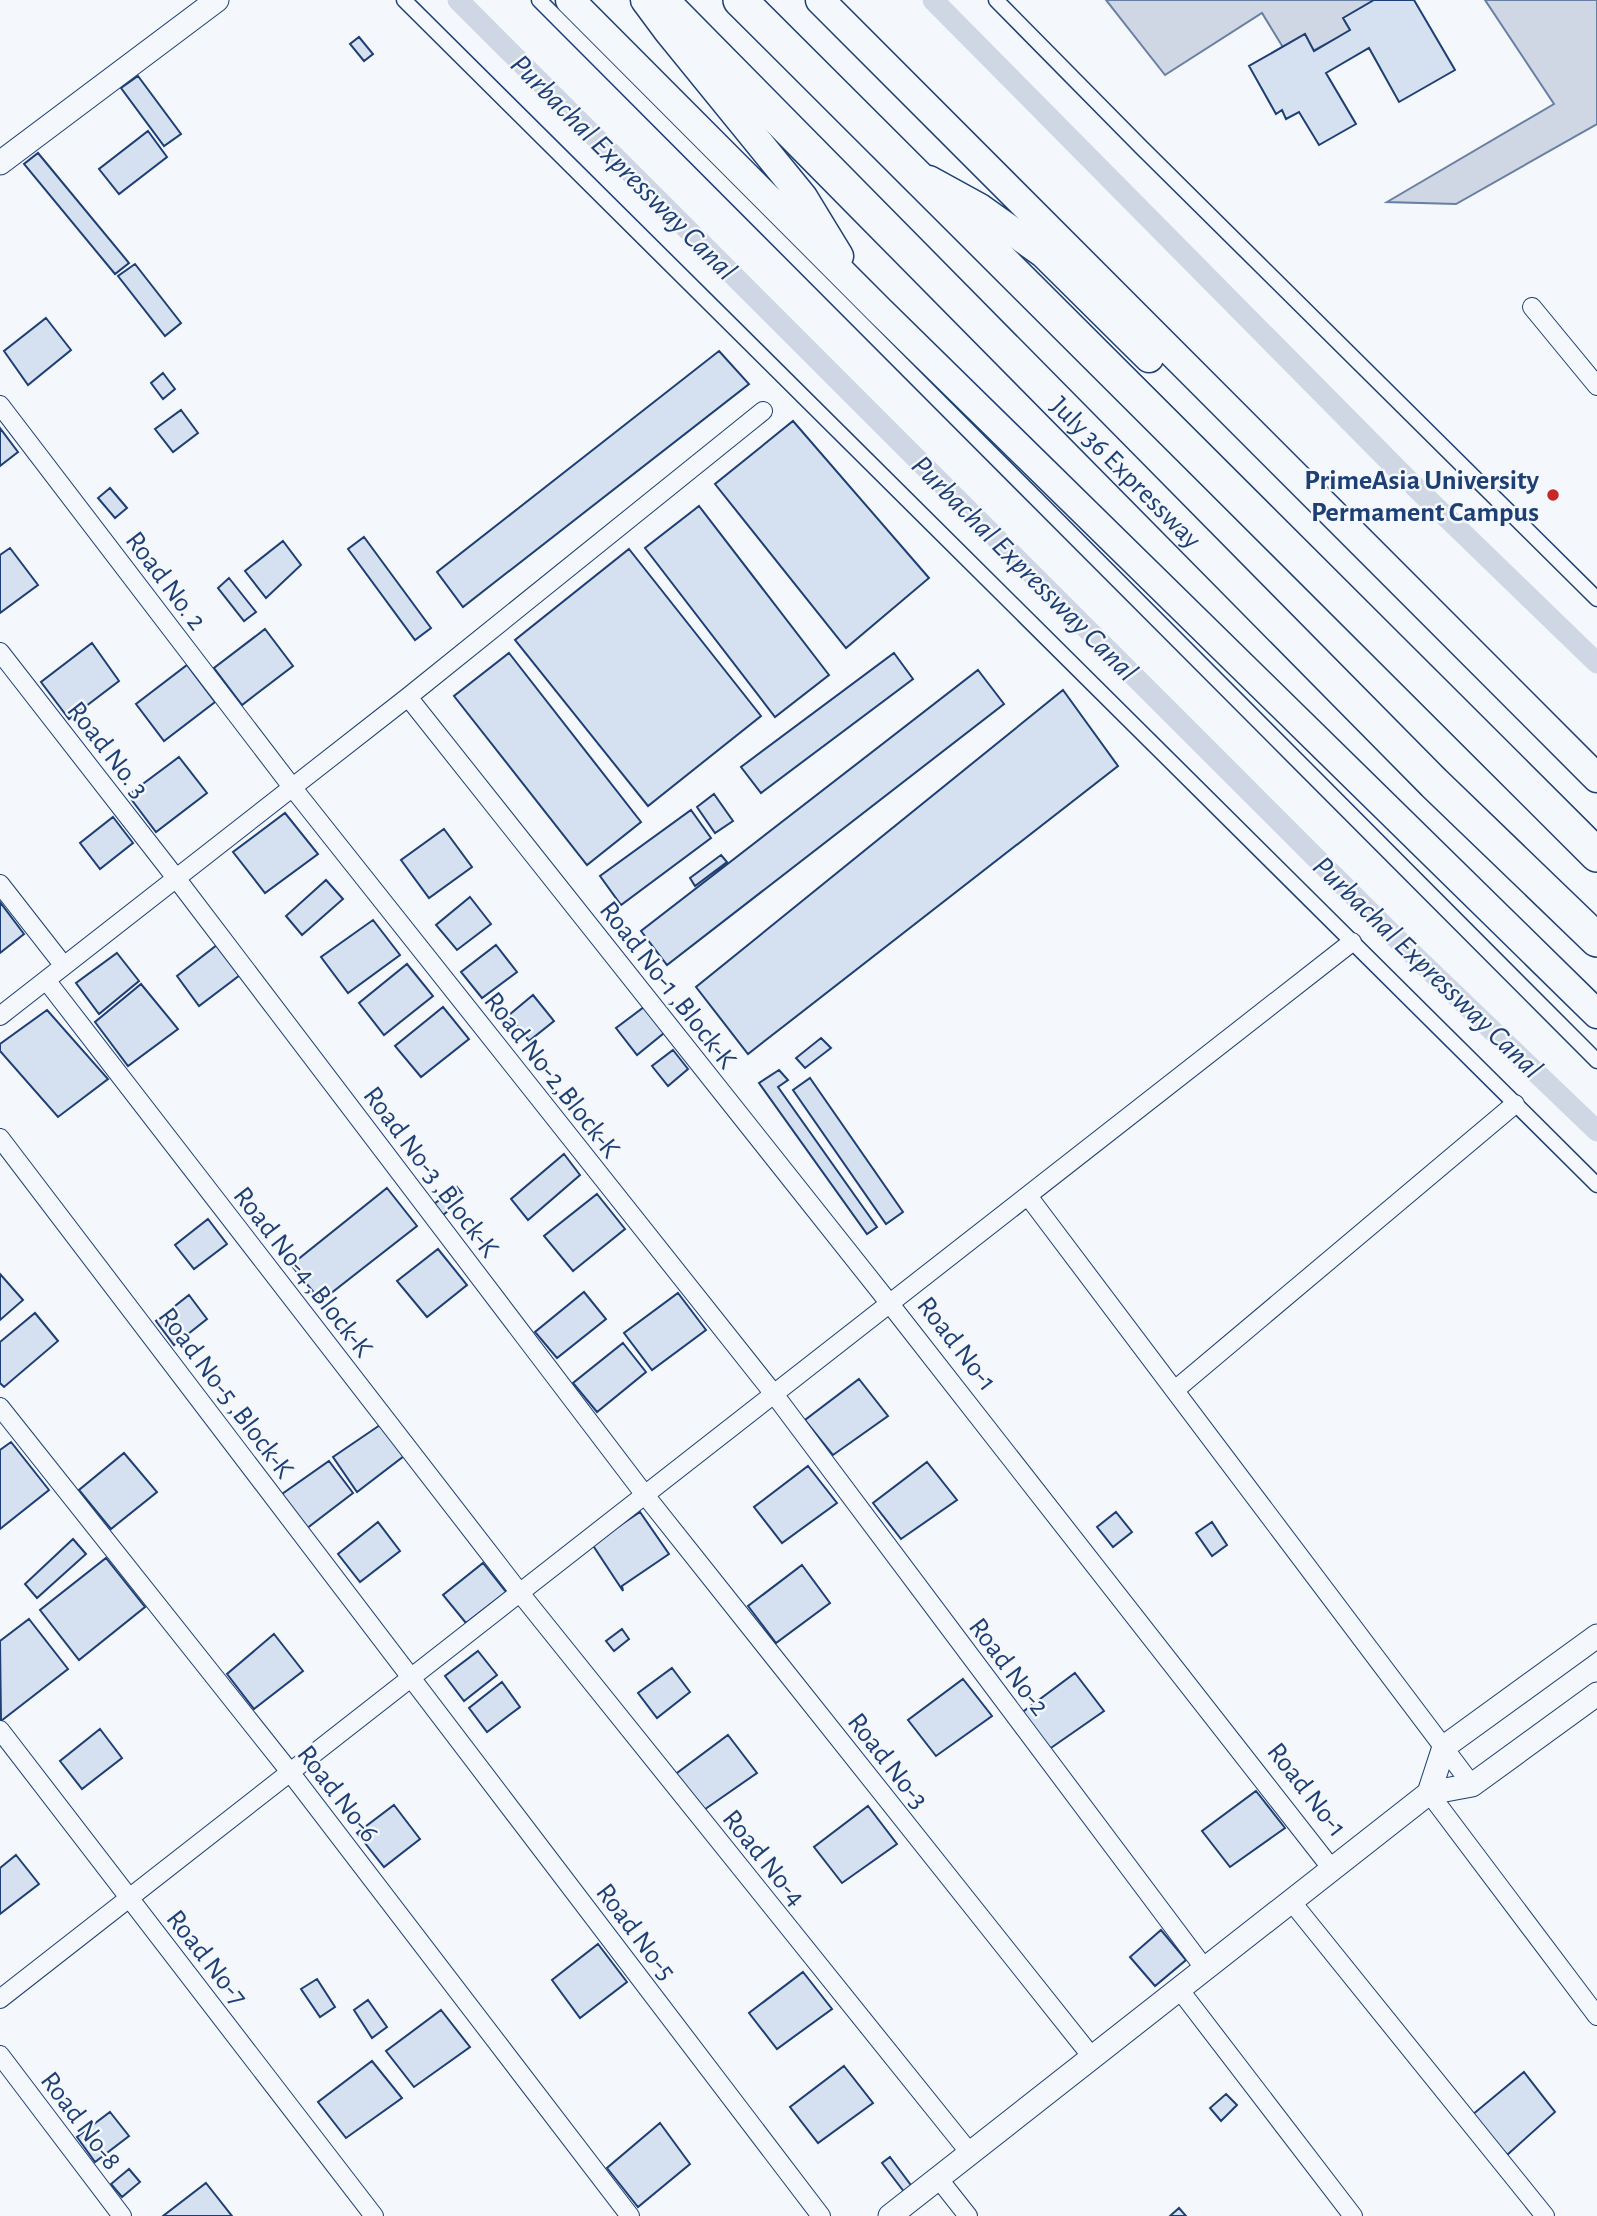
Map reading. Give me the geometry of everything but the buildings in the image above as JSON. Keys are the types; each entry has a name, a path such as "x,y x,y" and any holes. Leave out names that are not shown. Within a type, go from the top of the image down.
{"highway":[{"name":"July 36 Expressway","path":"661,0 1434,783 1597,940"},
{"path":"740,0 1597,855"}],"main road":[{"path":"570,0 853,284 1597,1014"},
{"path":"645,0 803,197 828,235 853,284"},
{"path":"820,0 1597,779"},
{"path":"908,169 980,208 1044,254 1213,421 1249,449 1274,457"}],"street":[{"path":"0,163 217,0"},
{"path":"404,0 1597,1185"},
{"path":"539,0 1597,1061"},
{"path":"996,0 1597,599"},
{"path":"1532,307 1597,386"},
{"name":"Road No. 2","path":"0,405 292,788"},
{"path":"0,1016 408,697 763,411"},
{"name":"Road No. 3","path":"0,652 176,878"},
{"name":"Road No-1 ,Block-K","path":"408,697 890,1304"},
{"name":"Road No-2,Block-K","path":"292,788 774,1394"},
{"name":"Road No-3 ,Block-K","path":"176,878 645,1495"},
{"path":"0,884 64,966"},
{"path":"0,1999 1353,942"},
{"name":"Road No-4 ,Block-K","path":"46,980 520,1593"},
{"path":"1175,1390 1515,1104"},
{"name":"Road No-5 ,Block-K","path":"0,1138 411,1678"},
{"path":"1028,1196 1472,1785"},
{"name":"Road No-1","path":"890,1304 1332,1869 890,2216"},
{"name":"Road No-2","path":"774,1394 1205,1969"},
{"name":"Road No-6","path":"0,1407 290,1772 631,2216"},
{"name":"Road No-3","path":"645,1495 1092,2057"},
{"name":"Road No-4","path":"520,1593 970,2153"},
{"path":"1429,1793 1444,1747 1597,1636"},
{"name":"Road No-5","path":"411,1678 821,2216"},
{"path":"1332,1869 1429,1793 1472,1785 1597,1694"},
{"name":"Road No-7","path":"0,1730 374,2216"},
{"path":"1429,1793 1597,2016"},
{"path":"1291,1901 1545,2216"},
{"path":"1179,1989 1353,2216"},
{"name":"Road No-8","path":"0,2056 122,2216"},
{"path":"938,2178 968,2216"}],"shaded area":[{"path":"1106,0 1409,0 1292,62 1262,13 1165,75"},
{"path":"1485,0 1597,0 1597,124 1456,204 1387,202 1554,104"}],"waterway":[{"name":"Purbachal Expressway Canal","path":"458,0 1398,940 1597,1131"},
{"name":"Purbachal Expressway Canal","path":"933,0 1409,481 1597,663"}],"place":[{"name":"PrimeAsia University Permament Campus","path":"1553,495"}]}
